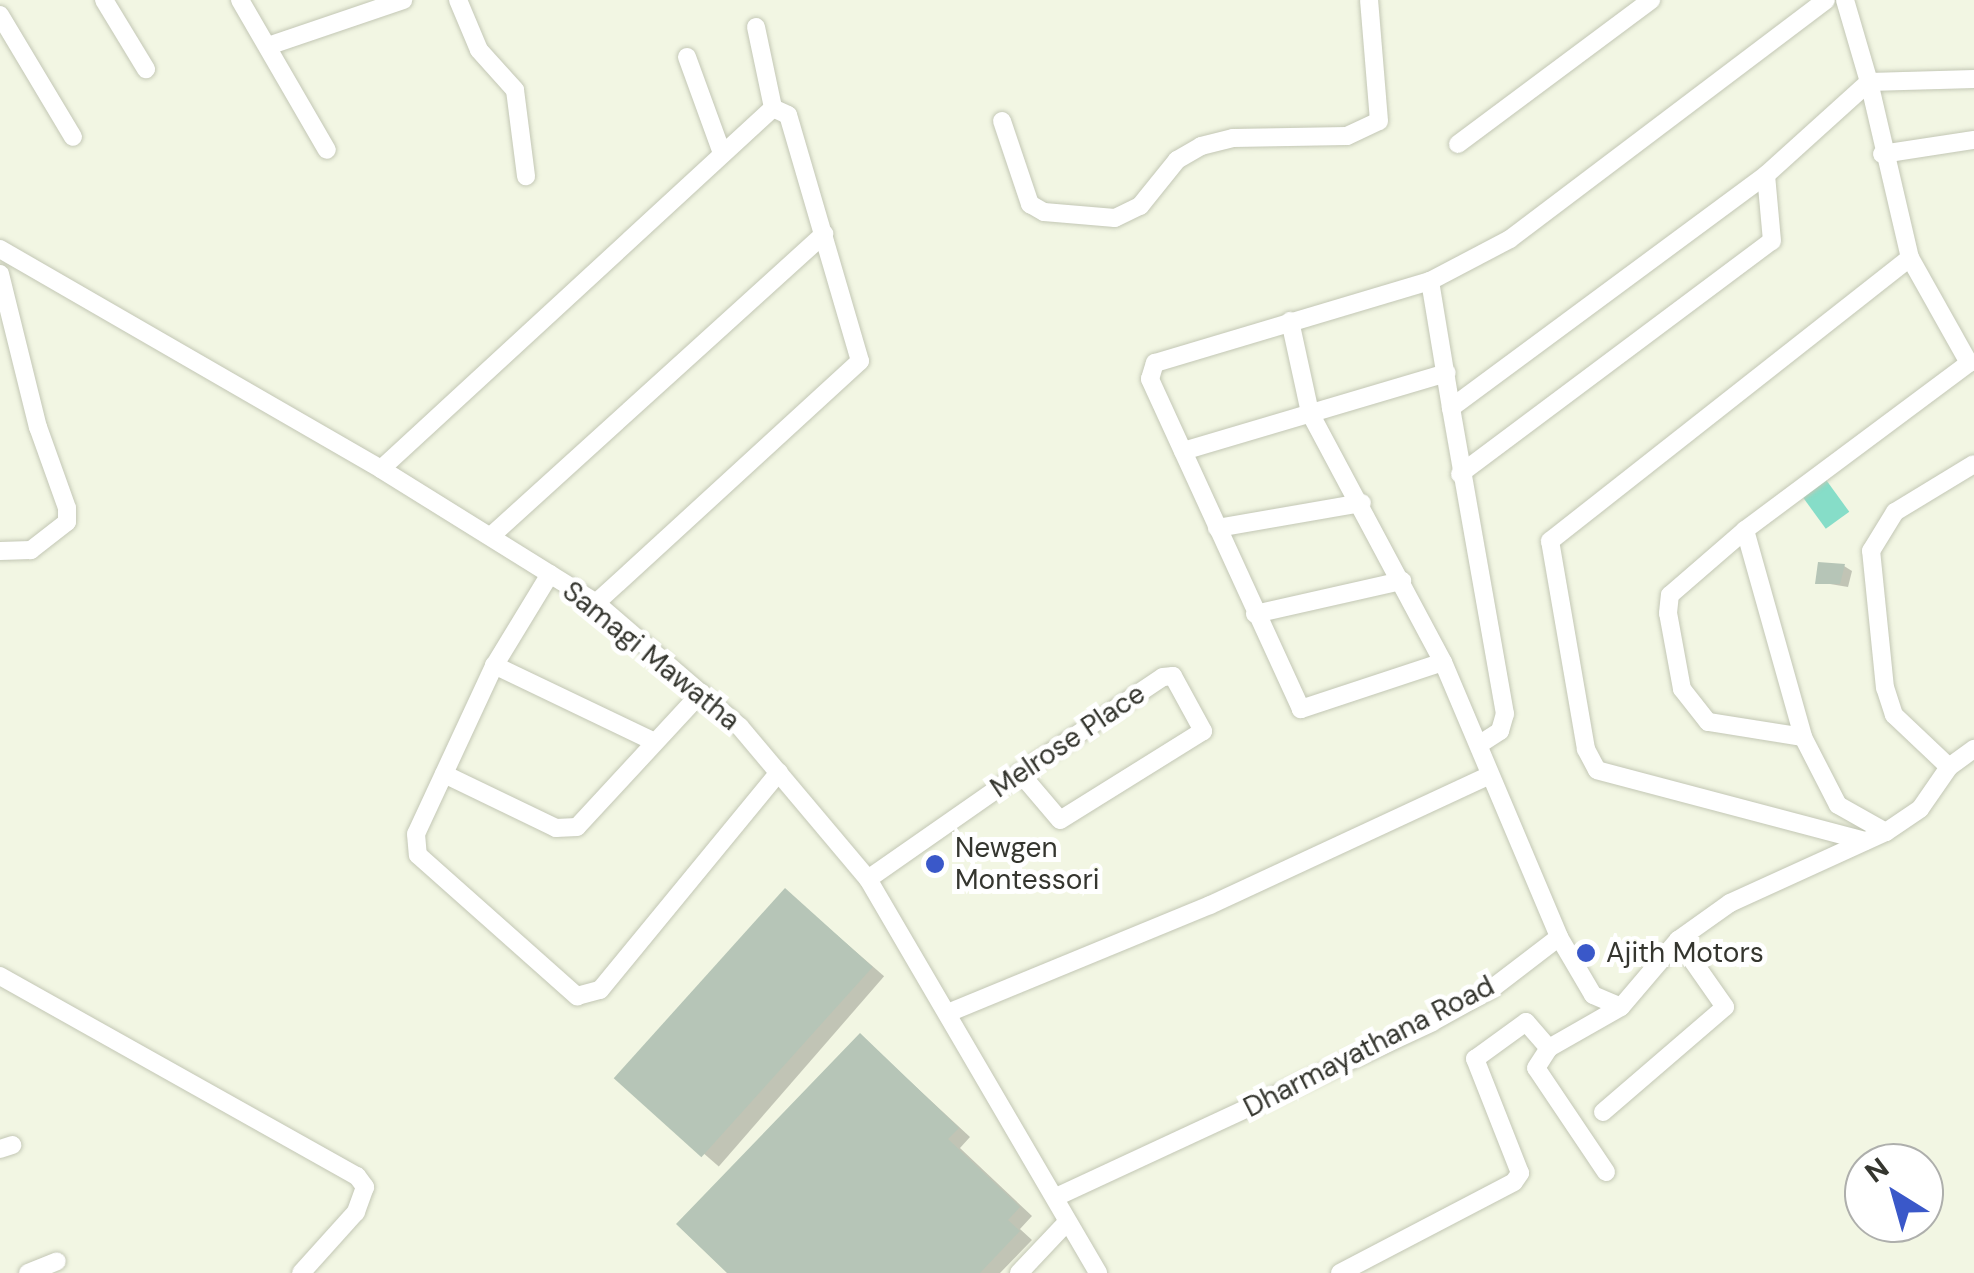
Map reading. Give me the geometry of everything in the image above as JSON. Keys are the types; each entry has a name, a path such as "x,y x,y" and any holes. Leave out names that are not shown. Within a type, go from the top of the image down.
{"street":[{"path":"104,0 146,69"},
{"path":"240,0 327,150"},
{"path":"268,46 403,0"},
{"path":"458,0 479,50 514,90 526,176"},
{"path":"1002,121 1030,204 1044,212 1116,218 1140,206 1178,160 1201,146 1233,138 1347,136 1380,121 1369,0"},
{"path":"1458,144 1652,0"},
{"path":"1443,662 1301,709 1150,379 1155,363 1430,281 1510,238 1826,0"},
{"path":"1803,737 1708,722 1682,688 1670,595 1746,530 1971,367 1910,258 1882,154 1869,82 1845,0"},
{"path":"0,15 73,137"},
{"path":"756,26 773,108"},
{"path":"687,57 722,153"},
{"path":"1451,408 1766,175 1869,82 1974,79"},
{"path":"382,469 773,108"},
{"path":"596,603 855,370 858,342 788,115 773,108"},
{"path":"1882,154 1974,140"},
{"path":"1460,474 1772,241 1766,175"},
{"path":"492,536 824,234"},
{"name":"Samagi Mawatha","path":"0,249 492,536 596,603 701,693 778,772 868,880 1058,1196 1068,1222 1098,1273"},
{"path":"1865,841 1596,770 1586,749 1550,541 1910,258"},
{"path":"0,274 38,427 67,508 67,522 31,550 0,551"},
{"path":"1430,281 1460,474 1505,714 1500,731 1480,744"},
{"path":"1290,321 1310,413 1362,503 1443,662 1559,937 1593,995 1621,1008"},
{"path":"1183,451 1447,374"},
{"path":"1949,767 1894,715 1885,688 1871,551 1896,512 1974,464"},
{"path":"1217,528 1362,503"},
{"path":"1746,530 1803,737 1838,804 1886,832"},
{"path":"550,574 494,665 416,834 418,855 576,996 600,990 778,772"},
{"path":"1255,614 1402,580"},
{"path":"494,665 656,742"},
{"name":"Melrose Place","path":"868,880 1020,773 1173,676 1203,731 1060,820 1020,773"},
{"path":"444,774 556,828 577,826 701,693"},
{"path":"1606,1172 1536,1068 1549,1048 1621,1008 1678,940 1730,903 1886,832 1920,809 1949,767 1974,749"},
{"path":"948,1013 1210,905 1488,776"},
{"name":"Dharmayathana Road","path":"1058,1196 1432,1022 1490,990 1559,937"},
{"path":"1603,1112 1725,1006 1678,940"},
{"path":"0,976 357,1176 365,1187 356,1212 301,1273"},
{"path":"1340,1273 1514,1182 1520,1172 1474,1059 1526,1022 1549,1048"},
{"path":"1020,1273 1068,1222"},
{"path":"28,1273 58,1262"}],"water":[{"path":"1824,477 1849,512 1826,529 1801,494"}],"building":[{"path":"1818,562 1845,564 1840,584 1815,584"},
{"path":"785,888 873,967 701,1157 614,1078"},
{"path":"860,1033 959,1128 948,1139 1020,1207 1008,1220 1020,1231 980,1273 727,1273 676,1224"}],"place":[{"name":"Newgen Montessori","path":"935,864"},
{"name":"Ajith Motors","path":"1586,953"}]}
